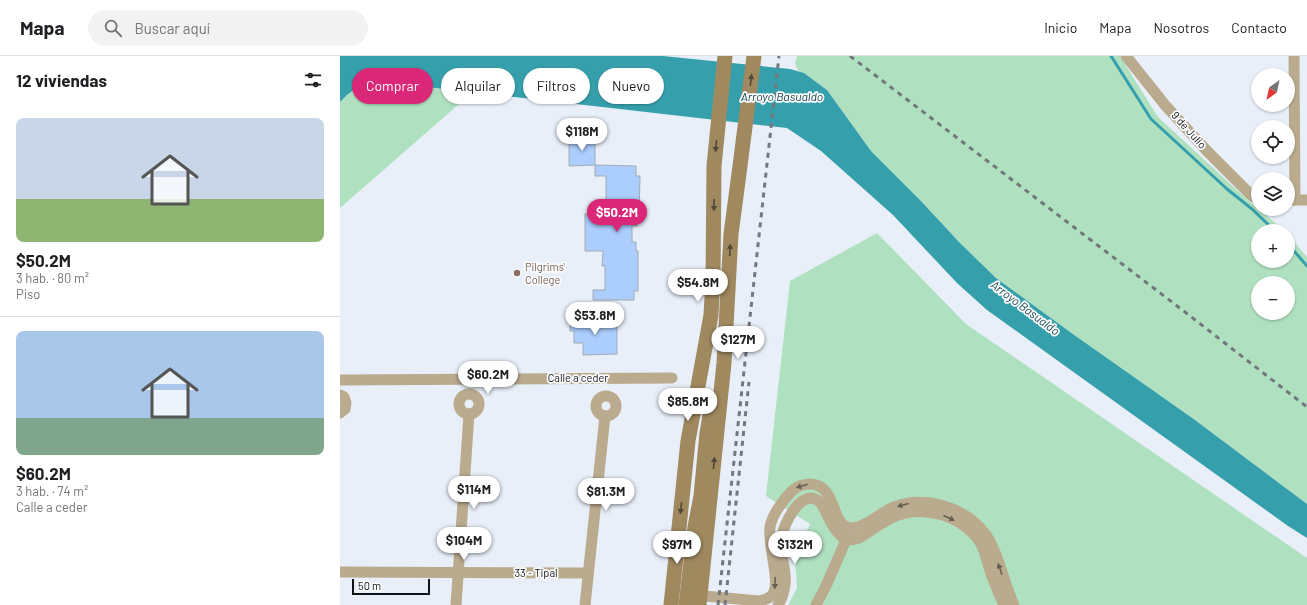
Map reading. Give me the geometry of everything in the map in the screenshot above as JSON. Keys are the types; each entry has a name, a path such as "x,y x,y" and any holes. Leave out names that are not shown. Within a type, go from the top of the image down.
{"main road":[{"path":"670,605 688,441 711,315 713,280 714,166 725,56"},
{"path":"699,605 720,416 726,330 730,234 754,56"},
{"path":"695,527 696,466 714,342 711,315"},
{"path":"687,600 695,527 701,496 707,432 726,330"}],"street":[{"name":"9 de Julio","path":"1126,56 1165,105 1207,151 1251,195"},
{"path":"1292,172 1294,56"},
{"path":"1295,200 1307,200"},
{"name":"Calle a ceder","path":"340,380 672,378"},
{"path":"340,395 344,397 346,403 345,409 340,413"},
{"path":"456,605 469,414"},
{"path":"585,605 605,416"},
{"path":"687,600 759,601 770,597 775,591 776,586 776,577 769,536 770,525 785,499 797,487 806,484 813,484 826,491 836,509 840,521 845,526 850,528 860,526 892,507 920,502 946,507 976,524 986,535 995,554 1009,604"},
{"path":"778,605 783,595 786,578 781,544 782,534 788,521 801,502 812,497 818,499 835,530 840,536 847,540 859,538 893,518 905,513 936,513 966,527 980,543 985,553 990,570 1009,604"},
{"path":"776,513 788,521"},
{"path":"816,605 847,540 850,528"},
{"name":"33 - Tipal","path":"340,572 588,573"}],"green space":[{"path":"797,56 1120,56 1158,117 1251,203 1251,216 1267,216 1277,224 1251,224 1251,268 1295,268 1295,243 1307,257 1307,504 1195,420 996,278 871,151 827,90 804,73 798,71 795,63"},
{"path":"433,88 441,89 441,104 459,104 340,208 340,102 352,91 352,104 433,104"},
{"path":"877,233 966,324 1307,558 1307,605 788,605 797,588 795,558 810,524 766,496 790,281"}],"water":[{"name":"Arroyo Basualdo","path":"340,56 663,56 790,69 804,73 827,90 871,151 996,278 1195,420 1307,504 1307,538 1288,526 987,310 957,283 893,215 821,151 787,128 576,104 590,104 590,68 523,68 523,98 515,97 515,68 441,68 441,89 433,88 433,68 352,68 352,91 340,102"}],"building":[{"path":"569,138 595,138 595,165 569,166"},
{"path":"595,165 636,166 636,176 640,176 639,216 637,216 637,226 632,226 632,242 636,242 636,251 638,251 638,291 634,291 634,300 593,300 593,290 605,290 605,266 602,266 603,251 585,251 585,214 606,215 606,176 595,176"},
{"path":"570,319 608,319 608,327 617,327 617,354 583,355 583,343 574,343 574,331 570,331"}],"waterway":[{"path":"1111,56 1151,119 1268,224"},
{"path":"1295,252 1307,266"}],"railway":[{"path":"718,605 779,56"},
{"path":"850,56 1307,407"},
{"path":"725,605 749,382"}],"place":[{"name":"Pilgrims' College","path":"517,273"}]}
